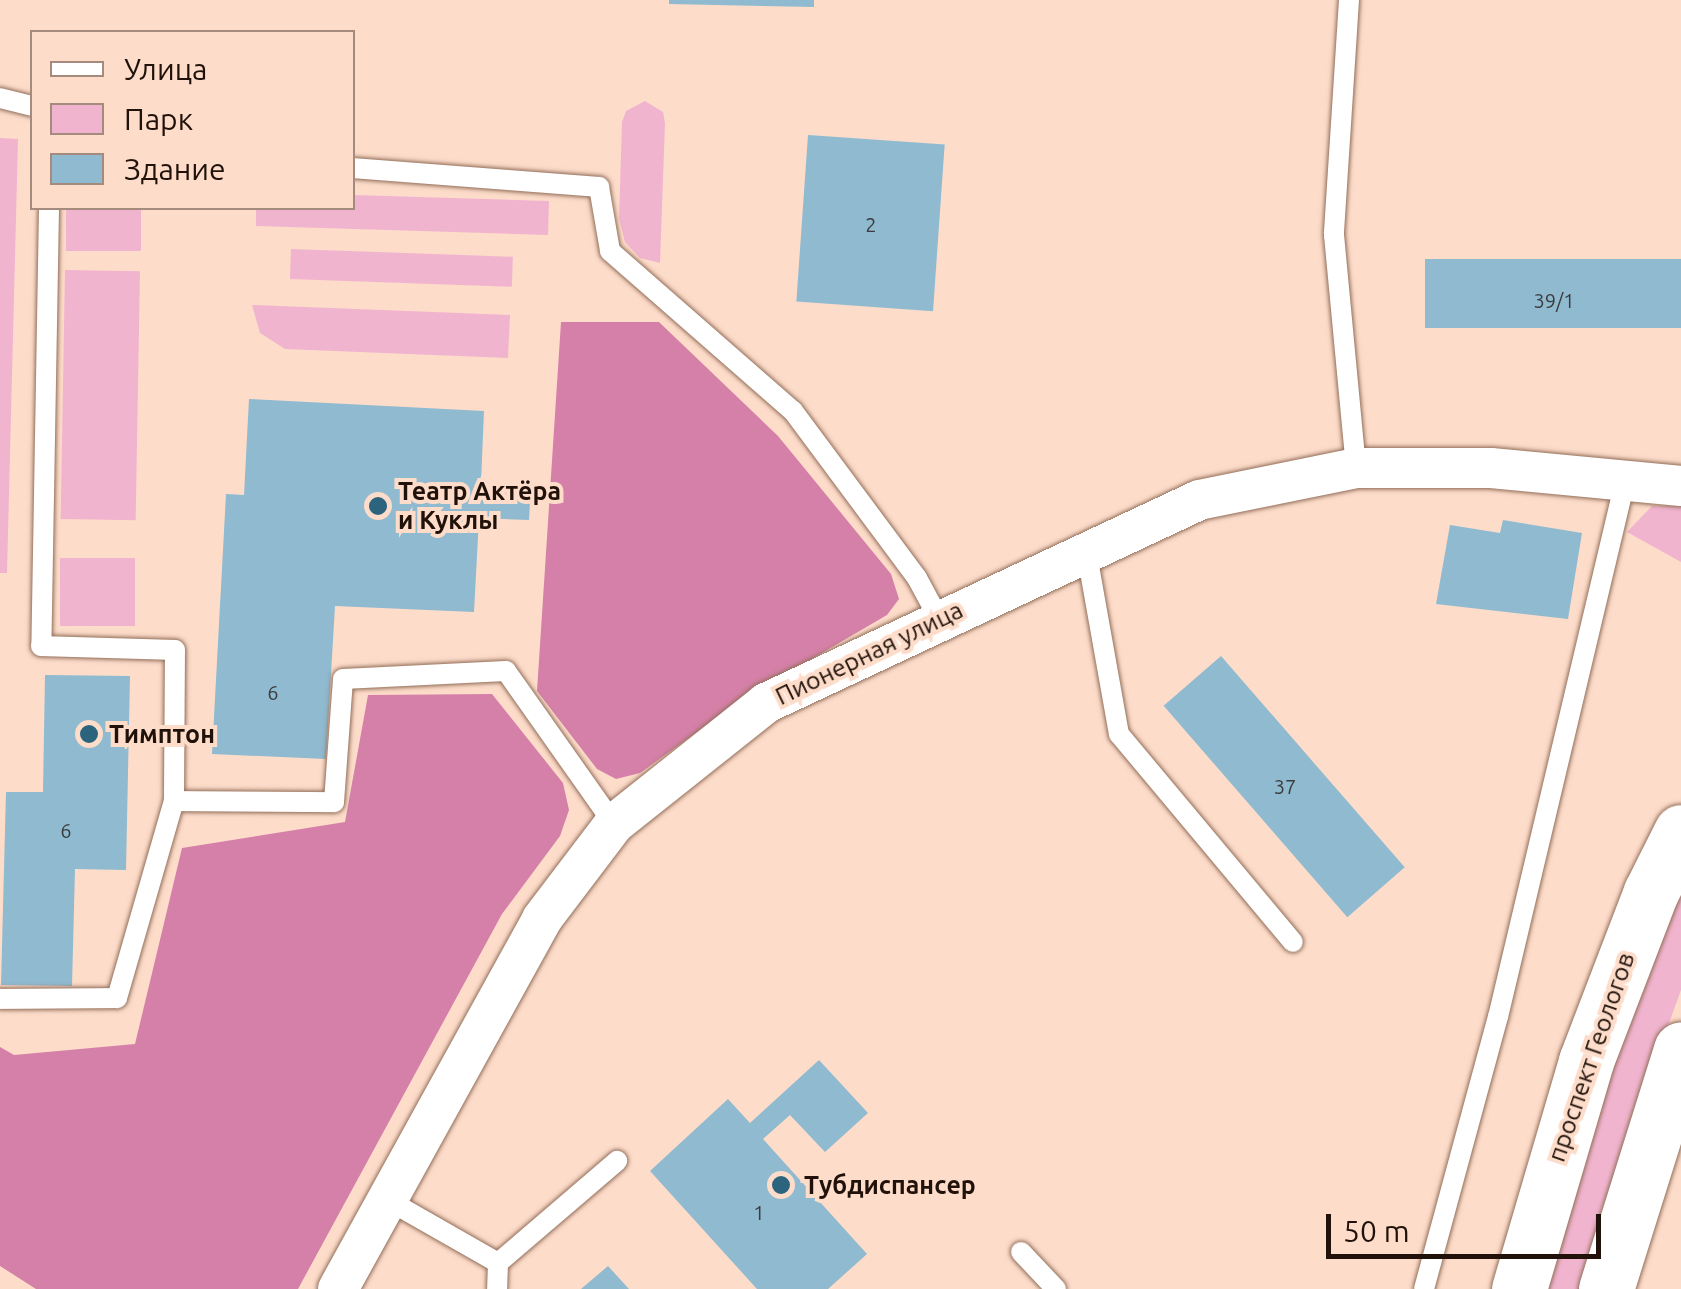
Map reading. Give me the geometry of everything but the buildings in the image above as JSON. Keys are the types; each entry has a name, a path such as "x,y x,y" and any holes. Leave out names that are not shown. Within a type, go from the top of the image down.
{"main road":[{"name":"проспект Геологов","path":"1518,1289 1586,1061 1650,892 1681,832"},
{"path":"1606,1289 1681,1049"}],"street":[{"name":"Пионерная улица","path":"338,1289 542,919 614,824 766,704 938,618 1199,500 1356,468 1626,476 1681,486"}],"lane":[{"path":"1350,0 1334,235 1356,468"},
{"path":"0,98 30,106"},
{"path":"355,168 599,187 610,252 793,411 917,578 938,618"},
{"path":"0,999 117,998 174,801 175,650 41,646 49,210"},
{"path":"1424,1289 1498,1017 1626,476"},
{"path":"1086,549 1119,734 1293,942"},
{"path":"174,801 334,802 343,678 506,671 614,824"},
{"path":"497,1289 498,1263 617,1161"},
{"path":"386,1199 498,1263"},
{"path":"1022,1252 1056,1289"}],"green space":[{"path":"645,101 663,112 665,123 660,263 640,258 625,242 619,218 622,122 626,111"},
{"path":"0,138 18,139 7,573 0,573"},
{"path":"355,195 549,201 548,235 256,226 256,210 355,210"},
{"path":"66,210 141,210 141,251 66,251"},
{"path":"291,249 513,257 512,287 290,279"},
{"path":"65,270 140,271 136,520 61,519"},
{"path":"252,305 510,315 508,358 285,349 260,333"},
{"path":"1652,506 1681,506 1681,562 1627,532"},
{"path":"60,558 135,558 135,626 60,626"},
{"path":"1681,881 1681,990 1599,1217 1580,1289 1538,1289 1558,1210"}],"shaded area":[{"path":"561,322 659,322 778,436 891,574 899,599 887,615 743,699 640,773 616,779 597,769 537,691"},
{"path":"492,694 563,783 569,810 560,836 502,914 298,1289 36,1289 0,1266 0,1047 14,1055 135,1044 182,848 345,822 368,695"}],"place":[{"name":"Театр Актёра и Куклы","path":"378,506"},
{"name":"Тимптон","path":"89,734"},
{"name":"Тубдиспансер","path":"781,1185"}]}
